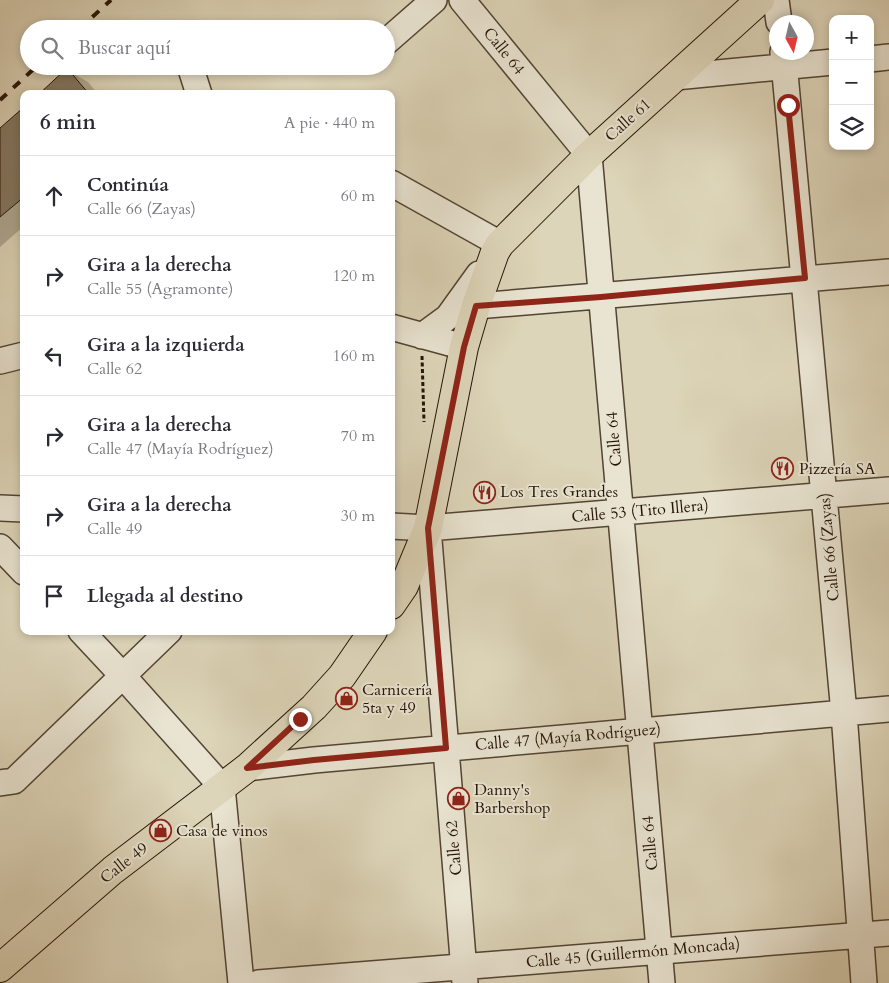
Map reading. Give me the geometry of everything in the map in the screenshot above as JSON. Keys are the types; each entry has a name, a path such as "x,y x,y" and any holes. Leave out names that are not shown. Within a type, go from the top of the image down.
{"main road":[{"name":"Calle 61","path":"497,248 589,155 760,0"},
{"name":"Calle 62","path":"428,528 464,347 476,306 497,248"},
{"path":"395,599 404,586 428,528"},
{"name":"Calle 49","path":"2,969 113,870 247,768 314,706 342,676 371,635"}],"street":[{"path":"395,34 434,0"},
{"name":"Calle 64","path":"462,0 589,155 662,983"},
{"path":"776,0 778,15"},
{"path":"874,59 889,57"},
{"path":"675,77 784,60 829,62"},
{"name":"Calle 66 (Zayas)","path":"784,60 844,713 864,983"},
{"path":"193,75 198,90"},
{"path":"395,185 497,248"},
{"name":"Calle 61","path":"422,336 448,317 497,248"},
{"path":"476,306 889,272"},
{"path":"395,328 464,347"},
{"path":"0,361 20,356"},
{"name":"Calle 53 (Tito Illera)","path":"395,526 428,528 889,490"},
{"path":"0,508 20,509"},
{"name":"Calle 62","path":"428,528 464,975"},
{"path":"0,547 20,568"},
{"path":"85,635 222,787 241,983"},
{"path":"0,783 14,781 165,635"},
{"name":"Calle 47 (Mayía Rodríguez)","path":"247,768 314,760 889,709"},
{"name":"Calle 45 (Guillermón Moncada)","path":"258,983 464,975 659,951 889,933"}],"building":[{"path":"59,75 73,75 86,90 43,90"},
{"path":"20,110 20,200 0,217 0,128"}],"railway":[{"path":"89,20 111,0"},
{"path":"0,100 27,75"}],"place":[{"name":"Pizzería SA","path":"783,469"},
{"name":"Los Tres Grandes","path":"484,492"},
{"name":"Carnicería 5ta y 49","path":"346,699"},
{"name":"Danny's Barbershop","path":"458,799"},
{"name":"Casa de vinos","path":"160,831"}],"route":[{"path":"300,719 247,768 446,748 428,528 464,347 476,306 601,297 805,278 788,105"}]}
